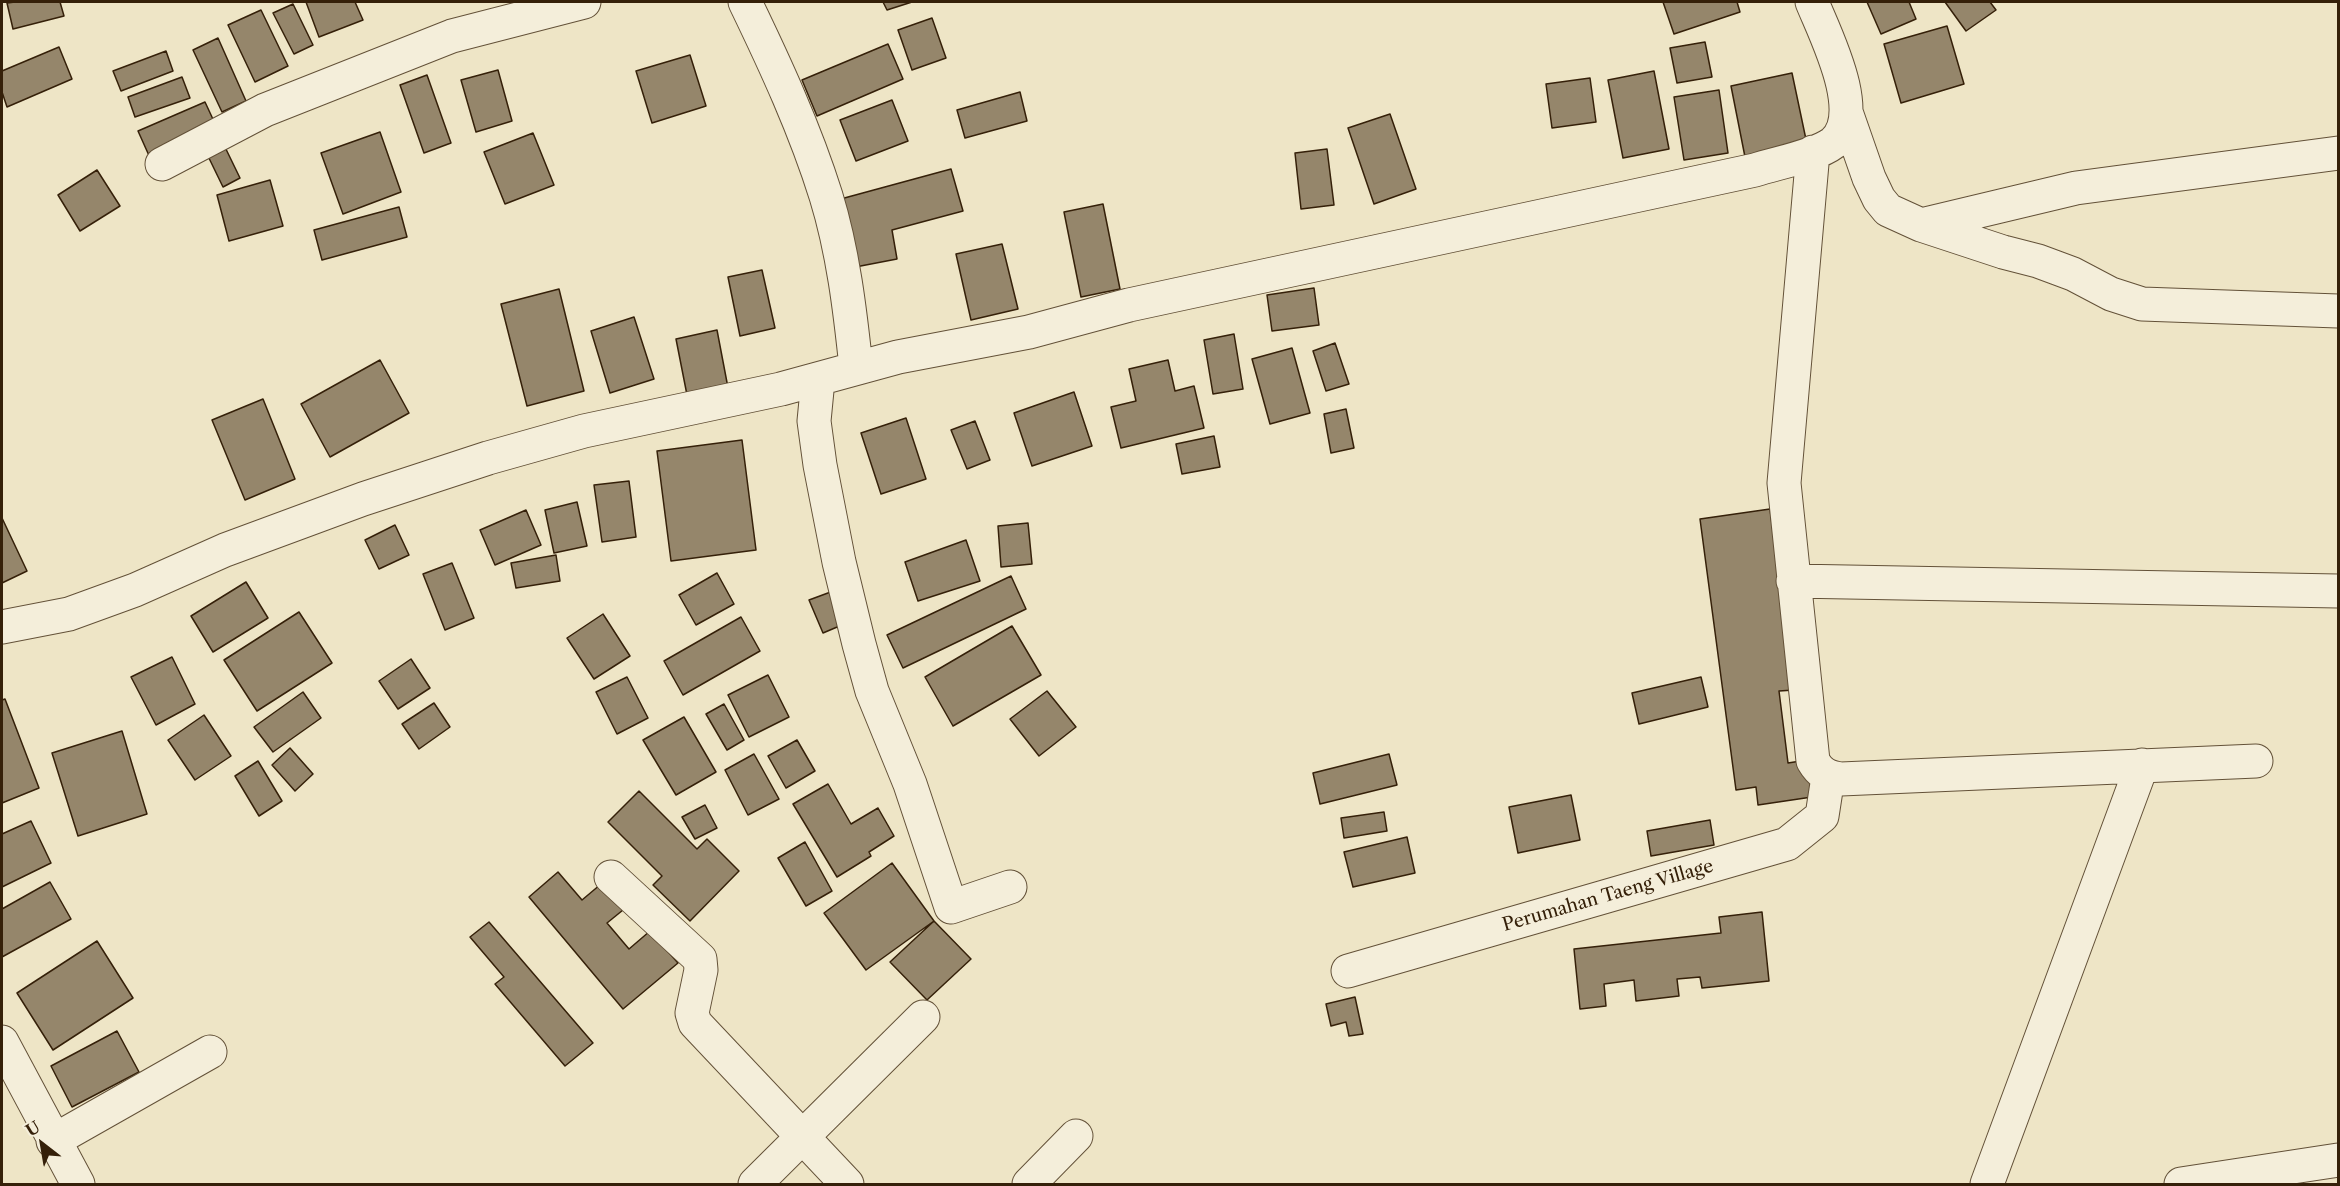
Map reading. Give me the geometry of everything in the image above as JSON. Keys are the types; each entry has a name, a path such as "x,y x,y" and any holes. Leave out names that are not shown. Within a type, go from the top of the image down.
{"street":[{"path":"162,164 265,110 452,36 584,2"},
{"path":"745,2 771,56 827,198 850,309 856,368"},
{"path":"1812,2 1843,85 1846,112 1869,178 1879,199 1888,210 1921,225 2038,261 2073,274 2111,294 2142,303 2338,311"},
{"path":"2,627 69,614 135,590 225,550 342,507 488,458 584,431 818,380 856,368 1029,332 1129,305 1755,170 1832,144 1843,131 1846,112"},
{"path":"1813,152 1784,483 1813,761 1819,770 1828,777 1841,779 2256,761"},
{"path":"1921,225 2076,188 2338,153"},
{"path":"818,380 814,421 820,465 839,562 859,644 872,691 910,784 951,907 1010,887"},
{"path":"1793,581 2338,591"},
{"path":"1987,1185 2142,765"},
{"name":"Perumahan Taeng Village","path":"1348,971 1787,844 1822,816 1828,777"},
{"path":"612,877 696,954 701,970 692,1013 695,1023 847,1185"},
{"path":"755,1185 922,1017"},
{"path":"2,1042 78,1185"},
{"path":"53,1141 210,1052"},
{"path":"1029,1185 1076,1137"},
{"path":"2181,1185 2338,1160"}],"building":[{"path":"60,2 64,16 13,29 7,3"},
{"path":"306,2 355,2 363,20 319,37"},
{"path":"883,2 912,2 887,10"},
{"path":"1663,2 1737,2 1740,12 1674,34"},
{"path":"1867,2 1909,2 1916,19 1881,34"},
{"path":"1945,2 1990,2 1996,10 1966,31"},
{"path":"293,4 313,45 294,54 273,13"},
{"path":"261,10 288,66 255,82 228,25"},
{"path":"932,18 946,58 912,70 898,30"},
{"path":"1947,26 1964,84 1901,103 1884,44"},
{"path":"218,38 246,101 222,112 193,50"},
{"path":"1705,42 1712,77 1677,83 1670,48"},
{"path":"888,44 903,79 817,116 802,80"},
{"path":"59,47 72,79 7,107 2,92 2,71"},
{"path":"166,51 173,71 121,91 113,71"},
{"path":"690,55 706,106 652,123 636,71"},
{"path":"498,70 512,121 476,132 461,80"},
{"path":"1654,71 1669,149 1623,158 1608,80"},
{"path":"1792,73 1808,149 1746,162 1731,86"},
{"path":"427,75 451,143 424,153 400,85"},
{"path":"182,77 190,98 135,117 128,97"},
{"path":"1590,78 1596,122 1552,128 1546,84"},
{"path":"1719,90 1728,153 1684,160 1674,97"},
{"path":"1020,92 1027,121 965,138 957,110"},
{"path":"892,100 908,141 856,161 840,120"},
{"path":"205,102 218,130 151,160 138,131"},
{"path":"1390,114 1416,189 1374,204 1348,128"},
{"path":"380,132 401,192 343,214 321,153"},
{"path":"533,133 554,185 505,204 484,152"},
{"path":"223,143 240,178 223,187 206,152"},
{"path":"1327,149 1334,205 1301,209 1295,153"},
{"path":"951,169 963,211 892,230 897,259 845,269 837,200"},
{"path":"97,170 120,206 80,231 58,195"},
{"path":"270,180 283,226 229,241 217,195"},
{"path":"1103,204 1120,289 1081,297 1064,212"},
{"path":"399,207 407,237 322,260 314,230"},
{"path":"1002,244 1018,309 971,320 956,254"},
{"path":"762,270 775,328 740,336 728,277"},
{"path":"1314,288 1319,325 1272,331 1267,295"},
{"path":"559,289 584,391 527,406 501,304"},
{"path":"634,317 654,379 610,393 591,331"},
{"path":"717,330 729,393 688,400 676,339"},
{"path":"1234,334 1243,389 1213,394 1204,340"},
{"path":"1335,343 1349,384 1326,391 1313,351"},
{"path":"1292,348 1310,413 1270,424 1252,359"},
{"path":"380,360 409,413 330,457 301,404"},
{"path":"1168,360 1175,391 1194,386 1204,428 1121,448 1111,407 1136,401 1129,369"},
{"path":"1074,392 1092,446 1032,466 1014,413"},
{"path":"263,399 295,479 245,500 212,420"},
{"path":"1346,409 1354,448 1331,453 1324,414"},
{"path":"906,418 926,479 881,494 861,433"},
{"path":"975,421 990,460 967,469 951,430"},
{"path":"1214,436 1220,467 1182,474 1176,444"},
{"path":"742,440 756,550 671,561 657,451"},
{"path":"629,481 636,537 602,542 594,485"},
{"path":"577,502 587,546 554,553 545,510"},
{"path":"1770,509 1794,690 1779,691 1788,763 1807,760 1812,797 1758,805 1756,787 1736,790 1700,519"},
{"path":"526,510 541,545 495,565 480,530"},
{"path":"2,518 27,571 2,583"},
{"path":"1028,523 1032,564 1001,567 998,526"},
{"path":"395,525 409,555 379,569 365,540"},
{"path":"966,540 980,581 918,601 905,562"},
{"path":"556,555 560,581 516,588 511,563"},
{"path":"452,563 474,618 445,630 423,574"},
{"path":"717,573 734,604 696,625 679,595"},
{"path":"1011,576 1026,609 903,668 887,635"},
{"path":"246,582 268,618 213,652 191,616"},
{"path":"836,590 849,622 823,633 809,600"},
{"path":"299,612 332,663 257,711 224,660"},
{"path":"603,614 630,656 594,679 567,638"},
{"path":"741,617 760,651 683,695 664,661"},
{"path":"1012,626 1041,675 953,726 925,677"},
{"path":"172,657 195,704 156,725 131,677"},
{"path":"411,659 430,688 398,709 379,681"},
{"path":"768,675 789,717 749,737 728,695"},
{"path":"627,677 648,718 617,734 596,692"},
{"path":"1701,677 1708,707 1639,724 1632,693"},
{"path":"1047,691 1076,727 1039,756 1010,719"},
{"path":"303,692 321,718 273,752 254,727"},
{"path":"5,699 39,788 2,803 2,700"},
{"path":"434,703 450,727 419,749 402,724"},
{"path":"724,704 744,740 727,750 706,714"},
{"path":"204,715 231,756 195,780 168,740"},
{"path":"684,717 716,772 676,795 643,740"},
{"path":"122,731 147,814 78,836 52,753"},
{"path":"797,740 815,771 786,788 768,756"},
{"path":"290,748 313,774 295,791 272,765"},
{"path":"754,754 779,799 748,815 725,770"},
{"path":"1389,754 1397,785 1320,804 1313,773"},
{"path":"258,761 282,801 259,816 235,776"},
{"path":"828,784 851,824 878,808 894,836 869,852 871,856 837,877 793,804"},
{"path":"639,791 697,849 707,839 739,871 690,921 653,885 662,876 608,822"},
{"path":"1571,795 1580,840 1518,853 1509,807"},
{"path":"705,805 717,828 695,839 682,817"},
{"path":"1384,812 1387,831 1344,838 1341,818"},
{"path":"1710,820 1714,845 1651,856 1647,831"},
{"path":"31,821 51,863 2,887 2,834"},
{"path":"1407,837 1415,873 1353,887 1344,852"},
{"path":"805,842 832,891 806,906 778,858"},
{"path":"892,863 934,921 866,970 824,913"},
{"path":"558,872 582,900 601,884 623,910 607,923 629,949 650,931 678,963 623,1009 529,897"},
{"path":"50,882 71,919 2,957 2,909"},
{"path":"1762,912 1769,981 1702,988 1700,977 1677,979 1679,996 1636,1001 1634,980 1604,984 1606,1006 1580,1009 1574,949 1721,933 1719,917"},
{"path":"934,921 971,959 927,1000 890,962"},
{"path":"489,922 593,1043 565,1066 495,984 504,977 470,937"},
{"path":"97,941 133,998 53,1050 17,993"},
{"path":"1355,997 1363,1034 1349,1036 1346,1022 1331,1026 1326,1004"},
{"path":"117,1031 139,1072 72,1107 51,1066"}]}
